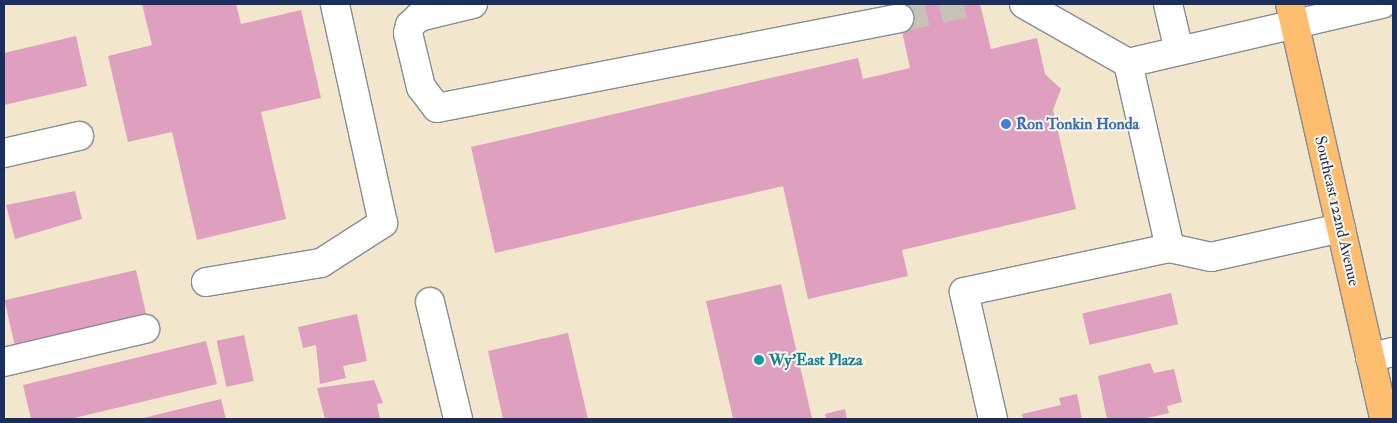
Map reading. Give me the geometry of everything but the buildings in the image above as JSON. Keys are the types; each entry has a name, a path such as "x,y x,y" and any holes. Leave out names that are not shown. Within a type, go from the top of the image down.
{"main road":[{"name":"Southeast 122nd Avenue","path":"1292,14 1341,228 1382,355 1384,419"}],"street":[{"path":"206,282 321,262 383,223 335,4"},
{"path":"474,4 419,17 410,25 408,33 421,87 437,108 866,14 899,18"},
{"path":"1024,4 1128,63 1179,51 1292,14 1382,4"},
{"path":"1168,4 1179,51"},
{"path":"1128,63 1170,248"},
{"path":"4,153 79,136"},
{"path":"993,419 964,292 1170,248 1211,257 1341,228"},
{"path":"430,302 458,419"},
{"path":"4,362 145,329"}],"tunnel":[{"path":"899,18 964,4"}],"place":[{"name":"Ron Tonkin Honda","path":"1006,124"},
{"name":"Wy’East Plaza","path":"759,360"}]}
